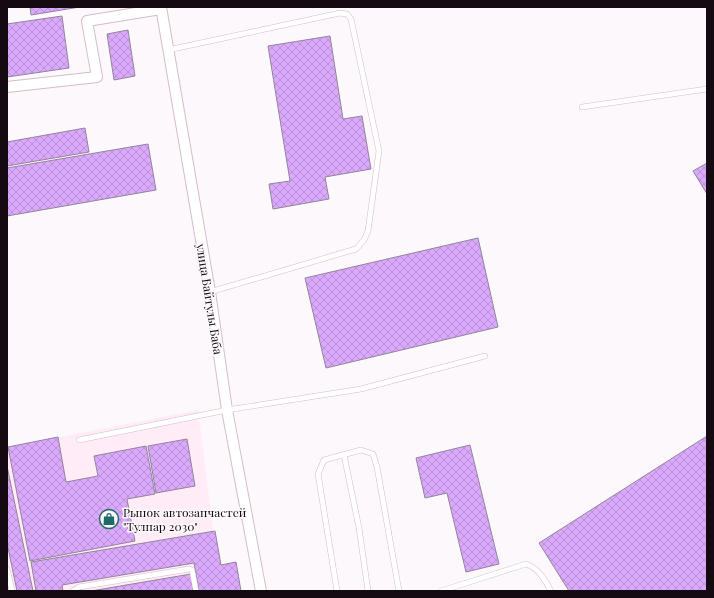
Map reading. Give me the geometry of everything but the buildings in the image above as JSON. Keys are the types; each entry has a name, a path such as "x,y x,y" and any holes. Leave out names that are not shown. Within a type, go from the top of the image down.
{"street":[{"name":"улица Байтулы Баба","path":"161,8 210,292 227,410 261,591"},
{"path":"7,87 97,77 87,21 161,8"}],"lane":[{"path":"168,50 340,13 347,14 351,19 379,149 368,231 364,240 356,249 210,292"},
{"path":"582,107 707,89"},
{"path":"80,440 227,410 361,389 485,356"},
{"path":"337,591 318,474 324,460 361,450 373,454 377,467 399,591"},
{"path":"344,455 359,528 368,591"},
{"path":"441,591 526,564 534,567 540,572 551,591"},
{"path":"7,569 12,591"},
{"path":"73,591 79,587 189,569 192,570 193,573 196,591"}],"shaded area":[{"name":"Рынок автозапчастей \"Тулпар 2030\"","path":"198,410 221,591 7,591 7,440 9,447"}],"place":[{"name":"Рынок автозапчастей \"Тулпар 2030\"","path":"109,519"}]}
